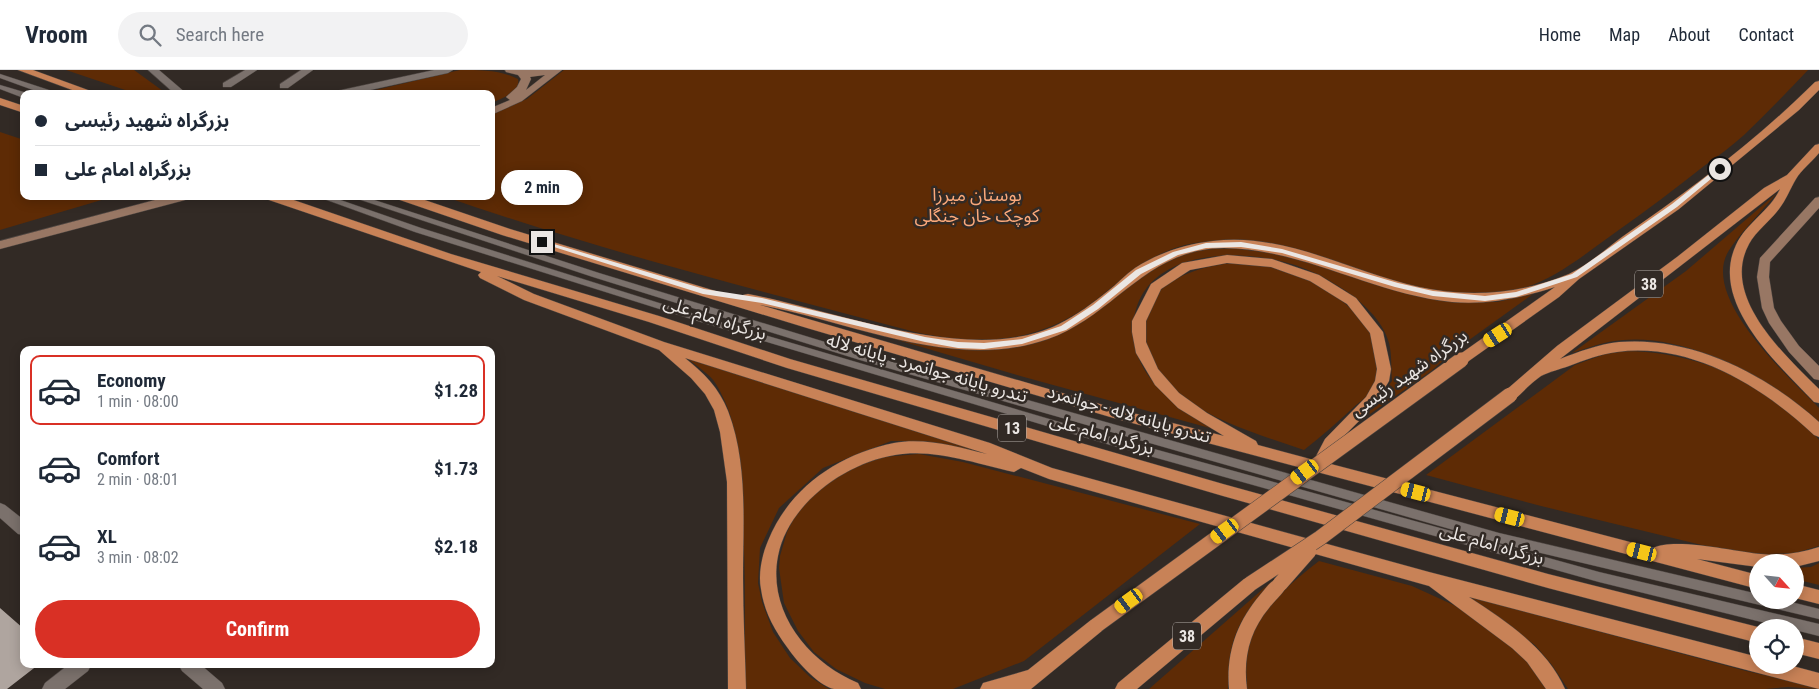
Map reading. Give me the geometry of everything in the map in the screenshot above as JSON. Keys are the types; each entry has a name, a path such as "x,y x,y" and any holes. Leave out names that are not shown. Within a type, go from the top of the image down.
{"highway":[{"path":"23,70 82,90"},
{"name":"بزرگراه شهید رئیسی","path":"1018,689 1097,625 1321,460 1555,294 1575,276 1675,206 1795,108 1819,84"},
{"path":"0,101 20,108"},
{"path":"0,106 20,109"},
{"name":"38","path":"1124,689 1250,584 1320,538 1510,394 1562,349 1681,260 1768,191 1791,177 1819,147"},
{"path":"1791,177 1781,199 1742,245 1735,261 1736,290 1756,327 1819,398"},
{"name":"بزرگراه امام علی","path":"281,200 447,257 654,319 787,363 1223,490 1548,581 1749,633"},
{"name":"بزرگراه امام علی","path":"413,200 506,232 954,367 1265,453 1749,580"},
{"path":"703,292 762,300 925,339 958,345 984,346 1022,342 1064,328 1096,307 1139,272 1176,253 1206,246 1241,245 1282,251 1408,288 1466,298 1485,299 1516,295 1575,276"},
{"path":"447,257 529,297 660,345 990,449 1049,472"},
{"path":"1265,453 1196,412 1175,397 1156,377 1142,351 1138,328 1143,304 1150,292 1176,272 1192,265 1238,258 1260,261 1302,272 1341,293 1359,308 1374,325 1381,341 1384,371 1379,388 1369,404 1330,443 1321,460"},
{"path":"660,345 701,379 711,391 725,423 732,459 735,508 737,689"},
{"path":"1536,373 1580,356 1617,348 1639,347 1672,350 1720,366 1753,382 1789,404 1819,431"},
{"path":"852,689 836,683 809,662 791,642 780,624 774,606 769,584 770,557 773,543 783,522 796,504 816,483 835,471 868,455 895,448 940,451 1049,472 1429,579 1749,663"},
{"path":"1238,689 1238,654 1247,625 1263,601 1320,538"},
{"path":"1642,552 1704,552 1745,560 1774,562 1801,560 1819,554"},
{"path":"1429,579 1512,636 1548,674 1556,689"},
{"path":"1804,593 1819,597"},
{"path":"1804,647 1819,651"},
{"path":"1792,674 1819,681"},
{"path":"988,689 1032,678"}],"main road":[{"path":"510,70 522,74 556,70"},
{"path":"495,110 524,97 556,70"},
{"path":"495,104 504,101 521,89 526,82 522,74"},
{"path":"0,238 138,200"},
{"path":"0,245 169,200"},
{"path":"1819,201 1764,261 1762,278 1768,308 1794,349 1819,375"}],"street":[{"path":"153,70 177,90"},
{"path":"227,85 252,70"},
{"path":"284,86 308,70"},
{"path":"393,81 425,70"},
{"path":"354,90 448,70"},
{"path":"0,509 20,526"},
{"path":"51,689 78,668"},
{"path":"192,668 216,689"}],"lane":[{"path":"0,76 40,90"},
{"path":"0,87 20,94"},
{"name":"تندرو پایانه جوانمرد - پایانه لاله","path":"332,200 418,230 708,322 1107,440 1599,577 1819,630"},
{"name":"تندرو پایانه لاله - جوانمرد","path":"365,200 624,284 1015,400 1499,538 1749,598"},
{"name":"تندرو پایانه لاله - جوانمرد","path":"1798,609 1819,614"}],"green space":[{"path":"66,70 134,70 162,90 125,90"},
{"path":"460,70 497,72 518,79 518,84 513,91 495,101 495,90 376,90"},
{"name":"بوستان میرزا کوچک خان جنگلی","path":"564,70 1808,70 1752,127 1725,151 1570,265 1547,279 1521,289 1493,294 1464,294 1434,290 1250,244 1224,241 1195,243 1180,246 1154,257 1096,300 1054,325 1010,338 987,340 940,337 915,332 619,252 455,200 495,200 495,111 527,99"},
{"path":"0,132 20,139 20,200 101,200 0,230"},
{"path":"1777,193 1728,252 1723,271 1727,292 1737,314 1770,358 1819,408 1819,422 1778,390 1753,376 1701,352 1674,344 1648,340 1623,340 1603,343 1572,353 1686,271"},
{"path":"1231,248 1273,253 1464,301 1497,302 1533,294 1458,348 1430,372 1347,430 1374,404 1392,381 1391,352 1386,335 1377,319 1357,299 1343,289 1323,277 1302,268 1267,258 1219,256 1195,260 1173,267 1155,279 1141,297 1134,320 1133,330 1136,349 1143,367 1154,383 1174,403 1217,430 1024,377 812,315 927,344 957,348 987,349 1015,347 1053,335 1122,286 1164,262 1198,251"},
{"path":"1240,262 1288,271 1319,285 1335,295 1362,321 1372,336 1378,353 1378,370 1369,393 1304,450 1243,429 1199,408 1168,384 1155,365 1149,351 1144,329 1147,311 1155,296 1167,284 1184,275 1202,269"},
{"path":"1626,351 1653,353 1680,357 1706,365 1733,375 1757,388 1781,403 1801,420 1819,440 1819,546 1795,553 1743,555 1541,506 1426,475 1575,365 1605,354"},
{"path":"687,358 1000,457 920,441 891,441 823,468 779,508 760,548 758,583 762,602 773,632 790,658 810,677 829,689 744,689 744,552 737,443 724,398 716,384 707,373"},
{"path":"919,454 963,462 1200,524 1024,661 953,689 885,689 865,683 836,669 814,652 798,631 784,603 779,568 780,556 787,532 796,514 813,493 851,468 883,457"},
{"path":"1319,561 1412,586 1458,607 1511,646 1530,665 1546,689 1247,689 1246,658 1254,628 1272,602"},
{"path":"1819,563 1819,585 1804,581 1804,567 1811,567"},
{"path":"1273,580 1252,606 1238,629 1230,655 1228,689 1149,689"},
{"path":"1463,595 1749,672 1749,674 1760,674 1819,687 1819,689 1788,687 1765,689 1568,689 1552,665 1535,645"}],"building":[{"path":"0,608 20,626 20,668 34,668 7,689 0,689"}],"route":[{"path":"542,242 703,292 762,300 925,339 958,345 984,346 1022,342 1064,328 1096,307 1139,272 1165,258 1187,249 1224,244 1282,251 1398,286 1433,294 1485,299 1516,295 1575,276 1675,206 1720,169"}]}
